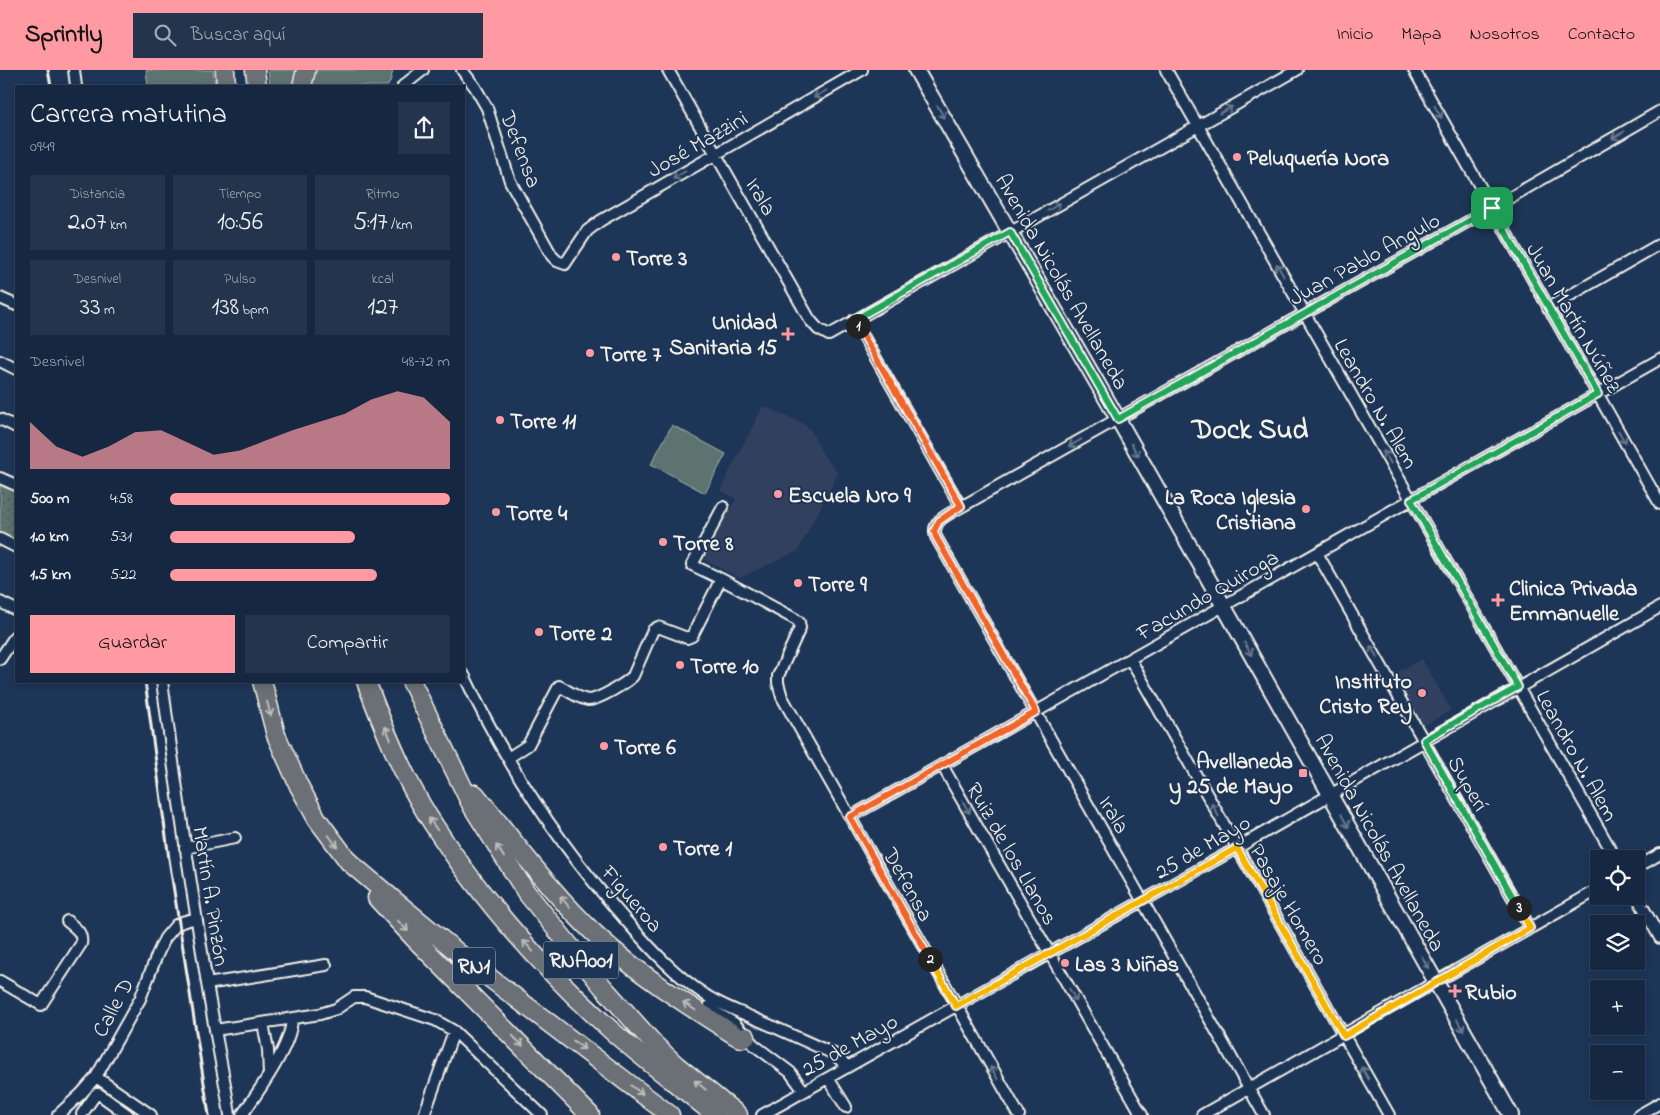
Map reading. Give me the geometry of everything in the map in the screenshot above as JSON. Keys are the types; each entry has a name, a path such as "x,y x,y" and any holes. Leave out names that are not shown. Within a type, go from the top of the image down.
{"highway":[{"path":"224,70 226,85"},
{"path":"255,70 258,85"},
{"path":"302,85 306,70"},
{"name":"RN1","path":"263,683 276,735 299,786 317,819 350,862 395,902 474,966 670,1115"},
{"name":"RN1","path":"367,683 405,774 427,814 460,864 504,920 574,995 625,1041 715,1115"},
{"name":"RNA001","path":"412,683 472,806 526,892 637,1026 676,1065 738,1115"},
{"path":"445,753 466,782 542,875 575,914 596,935 638,970 685,1004 738,1037 746,1036"},
{"path":"350,862 398,922 590,1115"}],"main road":[{"name":"Avenida Nicolás Avellaneda","path":"916,70 1118,419 1511,1115"}],"street":[{"path":"74,70 76,85"},
{"name":"Defensa","path":"462,70 475,87 487,108 510,181 552,256 557,261 565,264"},
{"name":"Irala","path":"668,70 810,320 818,329 829,335 854,320"},
{"name":"José Mazzini","path":"565,264 577,243 587,231 600,221 862,70"},
{"name":"Leandro N. Alem","path":"1166,70 1611,850"},
{"path":"961,506 854,320 1297,70"},
{"name":"Juan Martín Núñez","path":"1414,70 1660,504"},
{"path":"404,85 419,71"},
{"name":"Juan Pablo Angulo","path":"934,531 939,521 961,506 1492,208 1660,111"},
{"path":"1548,308 1660,244"},
{"path":"0,298 15,305"},
{"name":"Facundo Quiroga","path":"850,817 1660,360"},
{"path":"0,361 15,368"},
{"path":"0,419 15,426"},
{"path":"0,478 15,485"},
{"path":"508,758 528,745 560,686 586,700 596,698 628,681 633,676 653,630 663,627 687,638 692,636 722,579 692,565 723,508"},
{"name":"Irala","path":"934,531 1264,1115"},
{"path":"0,539 15,546"},
{"name":"Superí","path":"1317,553 1530,928"},
{"name":"Defensa","path":"722,579 799,622 800,628 778,676 782,697 1019,1115"},
{"path":"0,602 15,610"},
{"name":"25 de Mayo","path":"762,1115 1660,607"},
{"path":"0,659 15,636"},
{"name":"Pasaje Homero","path":"1130,660 1389,1115"},
{"name":"Figueroa","path":"465,677 508,758 571,854 605,897 664,960 701,993 834,1054 848,1067"},
{"name":"Martín A. Pinzón","path":"162,683 185,848 214,1030 230,1115"},
{"name":"Ruiz de los Llanos","path":"942,765 1142,1115"},
{"path":"185,848 236,838"},
{"path":"1645,863 1660,854"},
{"path":"1202,1115 1344,1036 1590,894"},
{"path":"1642,905 1660,938"},
{"name":"Calle D","path":"58,1115 96,1077 140,999 161,945 176,925 196,918"},
{"path":"0,981 40,1005 82,944 81,933 66,922"},
{"path":"207,984 326,965"},
{"path":"214,1030 320,1014 336,1009 354,997 365,997 435,1020 454,1032 542,1115"},
{"path":"712,999 710,1004 712,1010 734,1024 760,1050 790,1072 804,1091"},
{"path":"242,1115 269,1076 292,1026 292,1018"},
{"path":"263,1023 268,1050 269,1076"},
{"path":"424,1115 454,1032"},
{"path":"96,1077 151,1115"},
{"path":"828,1078 846,1106"},
{"path":"82,1114 96,1094 99,1094 128,1115"},
{"path":"1640,1115 1660,1103"}],"shaded area":[{"name":"Escuela Nro 9","path":"763,406 802,423 810,429 823,454 838,473 798,551 740,578 703,559 736,499 720,490"},
{"name":"Instituto Cristo Rey","path":"1422,659 1451,710 1425,725 1419,722 1392,675"}],"green space":[{"path":"146,70 213,70 215,85 148,85"},
{"path":"268,70 298,70 294,85 270,85"},
{"path":"312,70 393,70 388,85 307,85"},
{"path":"672,425 726,454 705,493 651,464"},
{"path":"0,484 15,491 15,540 0,533"}],"railway":[{"path":"48,70 51,85"},
{"path":"145,683 169,859 209,1115"}],"place":[{"name":"Peluquería Nora","path":"1237,157"},
{"name":"Torre 3","path":"616,257"},
{"name":"Unidad Sanitaria 15","path":"788,334"},
{"name":"Torre 7","path":"590,353"},
{"name":"Torre 11","path":"500,420"},
{"name":"Escuela Nro 9","path":"778,494"},
{"name":"La Roca Iglesia Cristiana","path":"1306,509"},
{"name":"Torre 4","path":"496,512"},
{"name":"Torre 8","path":"663,542"},
{"name":"Torre 9","path":"798,583"},
{"name":"Clinica Privada Emmanuelle","path":"1498,600"},
{"name":"Torre 2","path":"539,632"},
{"name":"Torre 10","path":"680,665"},
{"name":"Instituto Cristo Rey","path":"1422,693"},
{"name":"Torre 6","path":"604,746"},
{"name":"Avellaneda y 25 de Mayo","path":"1303,773"},
{"name":"Torre 1","path":"663,847"},
{"name":"Las 3 Niñas","path":"1065,963"},
{"name":"Rubio","path":"1455,991"}],"district":[{"name":"Dock Sud","path":"1250,428"}],"route":[{"path":"1492,208 1598,394 1411,500 1518,687 1424,740 1530,928 1344,1036 1237,848 956,1006 850,817 1036,712 936,537 934,531 939,521 961,506 854,320 1010,232 1118,419 1304,312 1492,208"}]}
